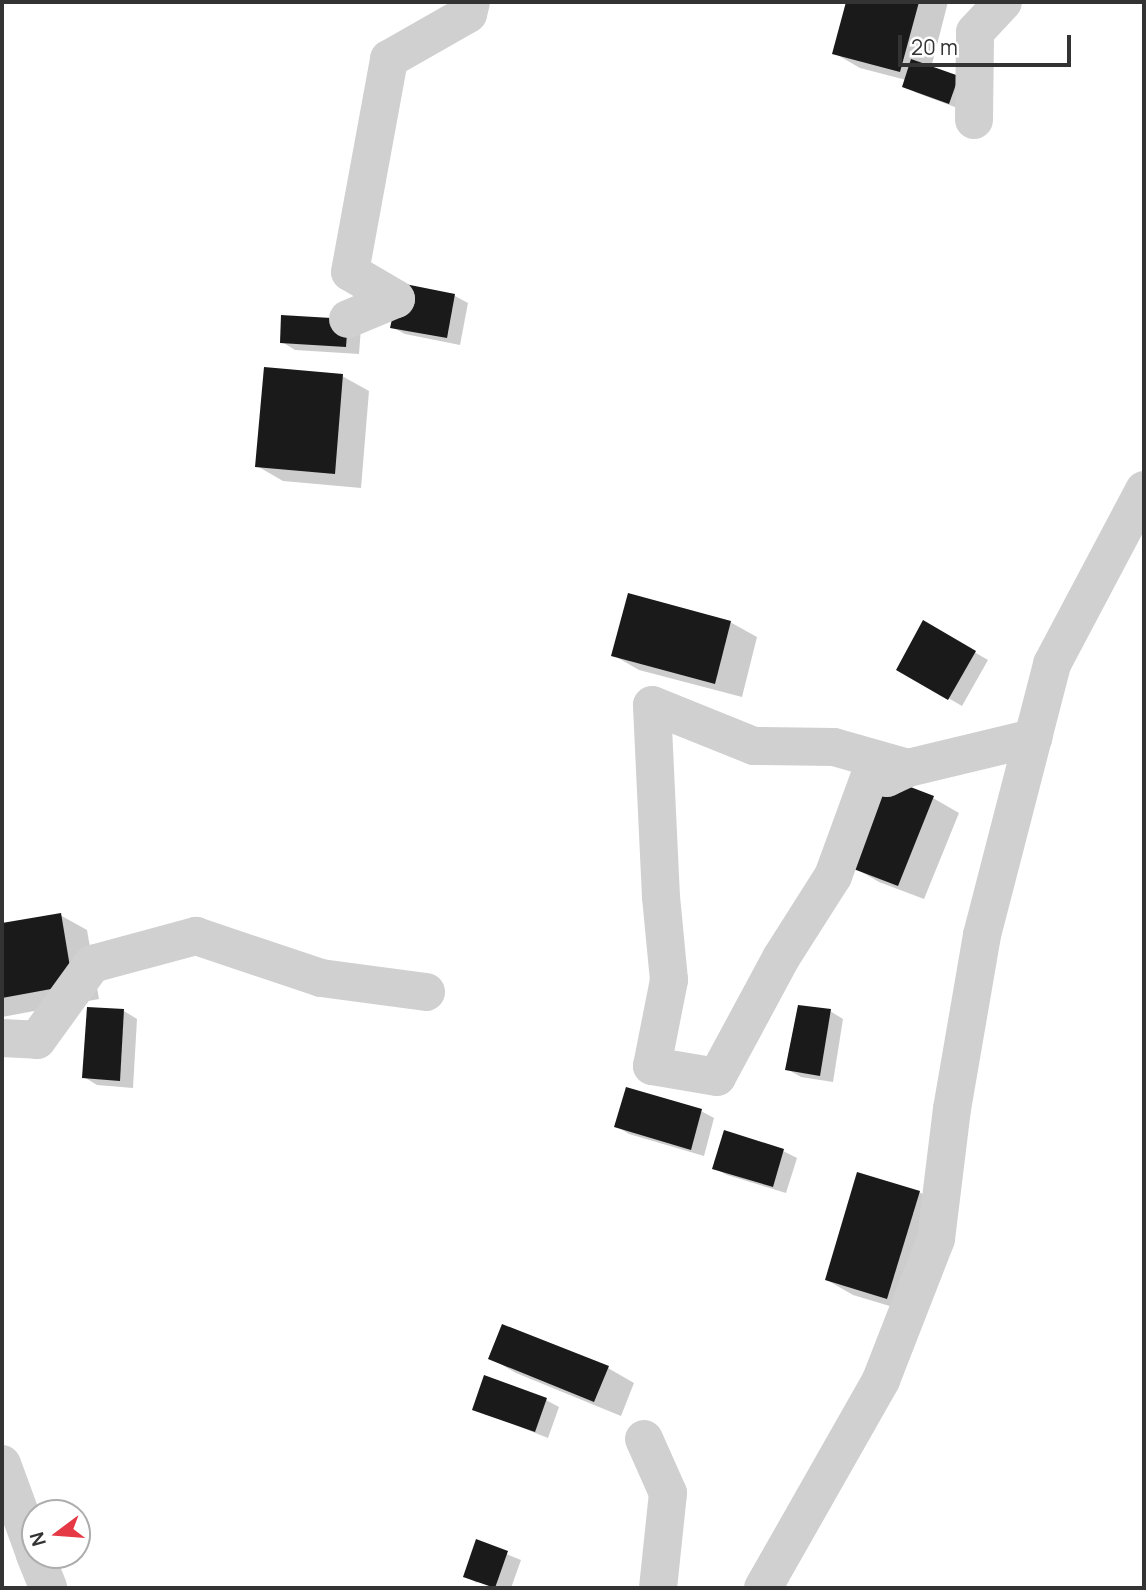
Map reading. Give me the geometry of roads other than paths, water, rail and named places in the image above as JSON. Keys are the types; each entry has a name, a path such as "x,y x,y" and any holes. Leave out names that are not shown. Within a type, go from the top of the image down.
{"street":[{"path":"348,319 396,299 350,271 389,59 468,14 471,2"},
{"path":"974,120 975,32 1003,2"},
{"path":"762,1588 881,1380 936,1239 952,1109 982,935 1052,664 1144,489"},
{"path":"908,768 834,747 754,746 652,705 661,897 669,980 652,1066 717,1077 781,958 833,876 870,775 887,778 908,768 1033,738"},
{"path":"2,1038 37,1040 92,964 196,936 321,978 426,992"},
{"path":"644,1439 668,1493 658,1588"},
{"path":"2,1464 21,1516"},
{"path":"41,1569 48,1588"}]}
